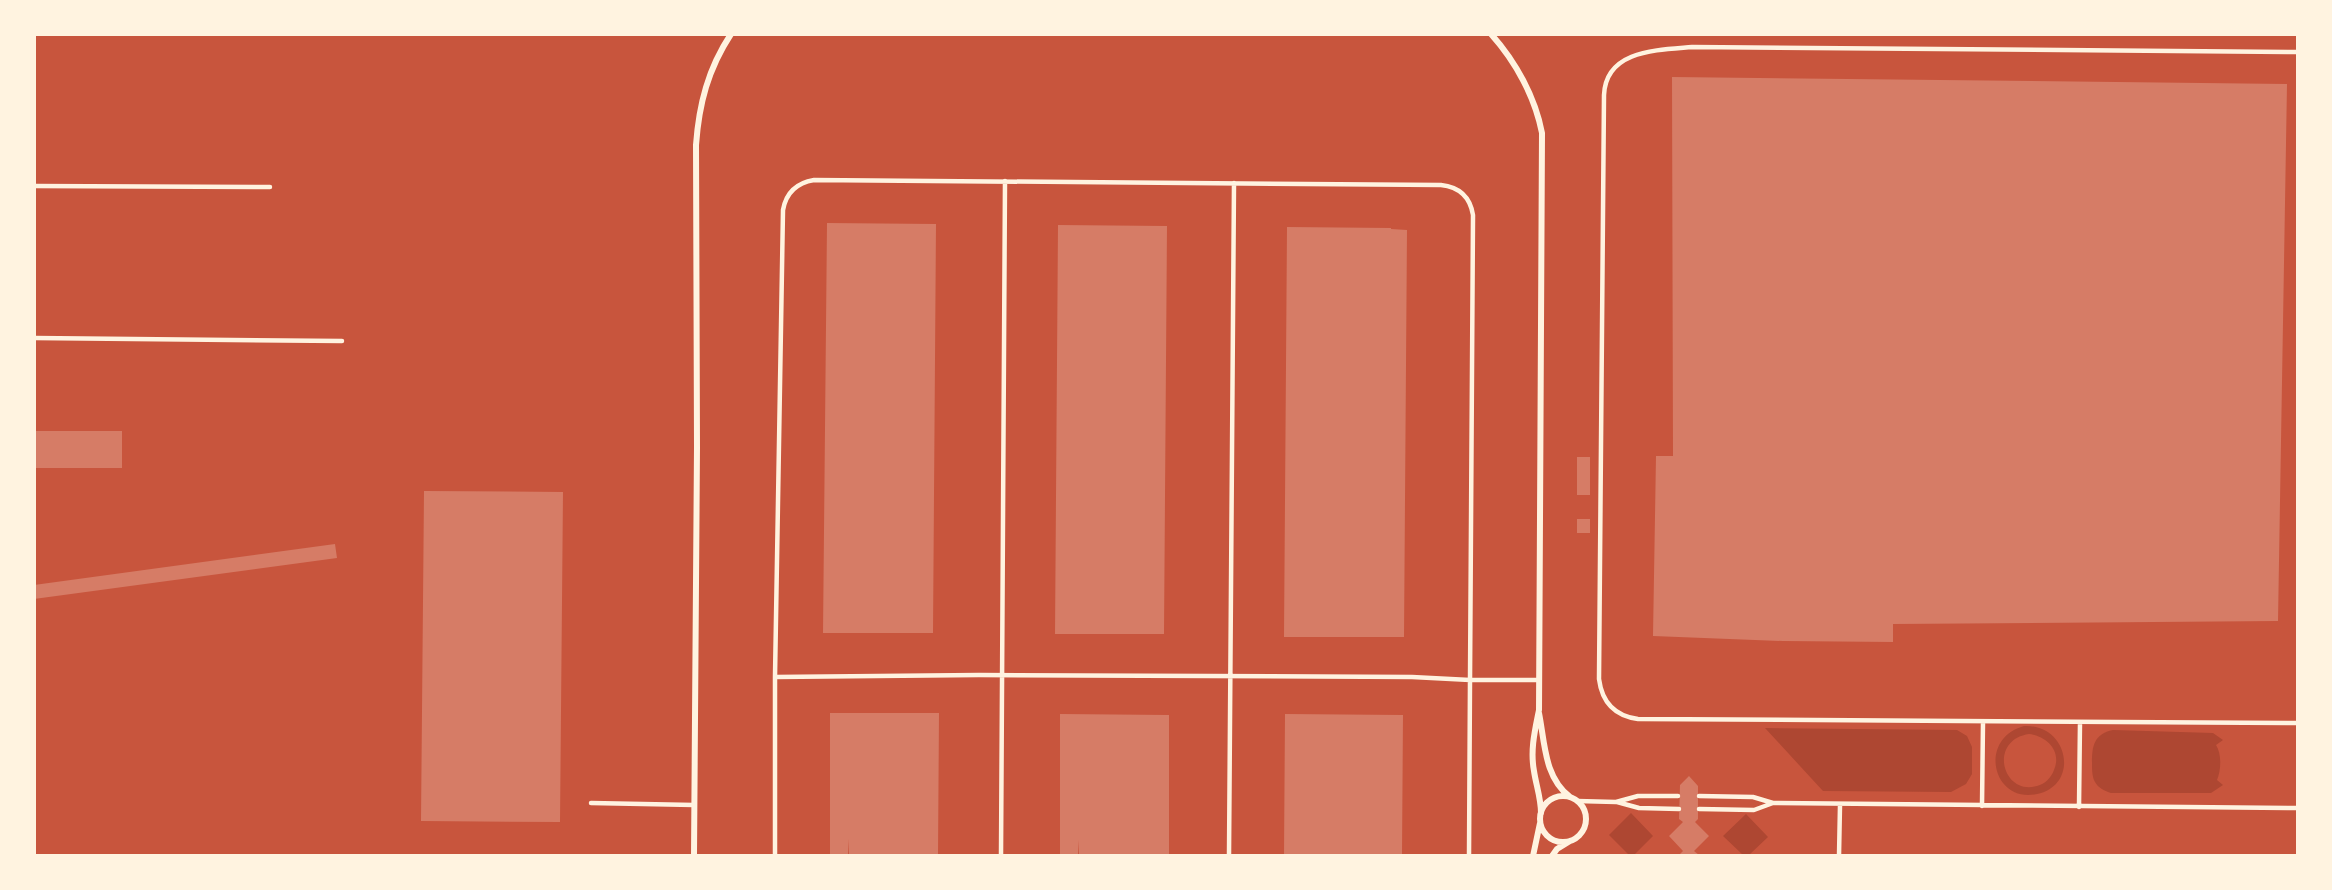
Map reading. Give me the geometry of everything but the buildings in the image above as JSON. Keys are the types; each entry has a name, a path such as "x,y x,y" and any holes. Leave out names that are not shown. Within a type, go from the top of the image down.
{"street":[{"path":"694,855 696,145 703,92 719,52 731,34"},
{"path":"1491,34 1508,56 1529,92 1542,133 1539,710 1550,771 1557,785 1582,807 1586,822 1583,830 1552,855"},
{"path":"1539,710 1532,743 1534,772 1540,795 1541,827 1551,838 1564,842 1572,840"},
{"path":"1533,855 1544,806 1556,797 1570,797"}],"lane":[{"path":"2298,52 1692,47 1638,54 1618,64 1606,80 1604,129 1599,679 1606,702 1621,715 1638,719 2298,723"},
{"path":"775,855 775,677 783,210 787,196 798,185 814,180 1441,185 1459,190 1469,201 1473,215 1469,855"},
{"path":"1001,855 1005,181"},
{"path":"1229,855 1234,183"},
{"path":"34,185 270,187"},
{"path":"34,338 342,341"},
{"path":"775,677 1003,675 1412,677 1539,680"},
{"path":"1982,806 1983,722"},
{"path":"2079,807 2080,722"},
{"path":"1616,802 1638,796 1678,796"},
{"path":"1698,796 1753,797 1773,803 1840,805 2298,808"},
{"path":"1577,801 1616,802 1639,808 1679,809"},
{"path":"591,803 694,805"},
{"path":"1698,809 1754,810 1773,803"},
{"path":"1839,855 1840,805"}],"shaded area":[{"path":"2024,726 2039,728 2051,735 2059,744 2064,756 2064,768 2059,779 2051,788 2037,794 2022,794 2010,789 2001,780 1996,769 1996,756 2000,744 2009,733","holes":["2029,734 2036,735 2051,746 2056,763 2053,773 2045,782 2037,786 2025,787 2015,783 2008,776 2004,766 2004,756 2008,746 2016,738"]},
{"path":"1765,728 1957,730 1967,736 1972,747 1972,774 1966,784 1951,792 1823,791"},
{"path":"2113,730 2213,733 2223,740 2216,745 2220,762 2217,780 2223,785 2211,793 2111,793 2100,788 2093,778 2095,742 2102,734"},
{"path":"1631,813 1653,836 1634,855 1629,855 1609,835"},
{"path":"1746,814 1768,837 1749,855 1743,855 1723,836"}]}
